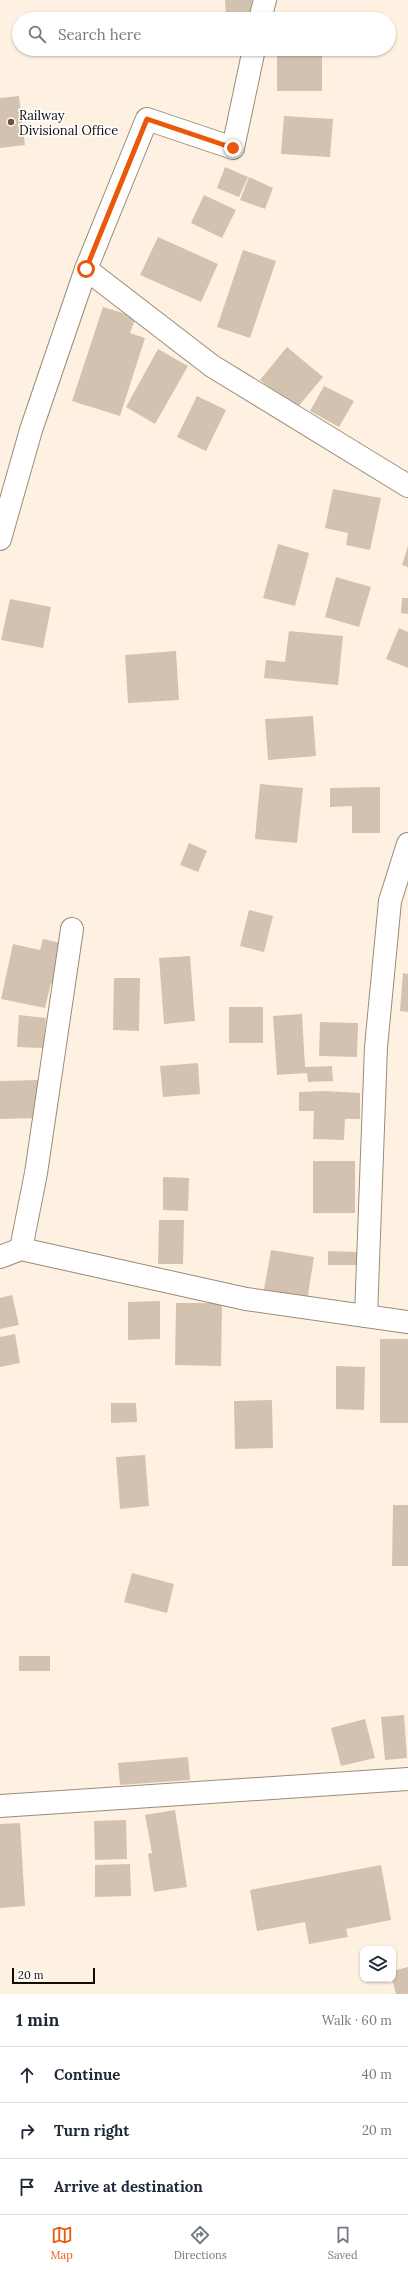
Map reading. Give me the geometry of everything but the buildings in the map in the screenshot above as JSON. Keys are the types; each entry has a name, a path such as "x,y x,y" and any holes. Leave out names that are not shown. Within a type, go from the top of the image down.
{"street":[{"path":"262,12 265,0"},
{"path":"0,539 31,430 86,269 147,119 233,148 253,56"},
{"path":"86,269 212,366 408,486"},
{"path":"366,1316 376,1047 390,901 408,844"},
{"path":"21,1249 36,1173 72,929"},
{"path":"0,1257 21,1249 246,1299 408,1322"},
{"path":"0,1806 408,1780"}],"place":[{"name":"Railway Divisional Office","path":"11,122"}],"route":[{"path":"86,269 147,119 233,148"}]}
